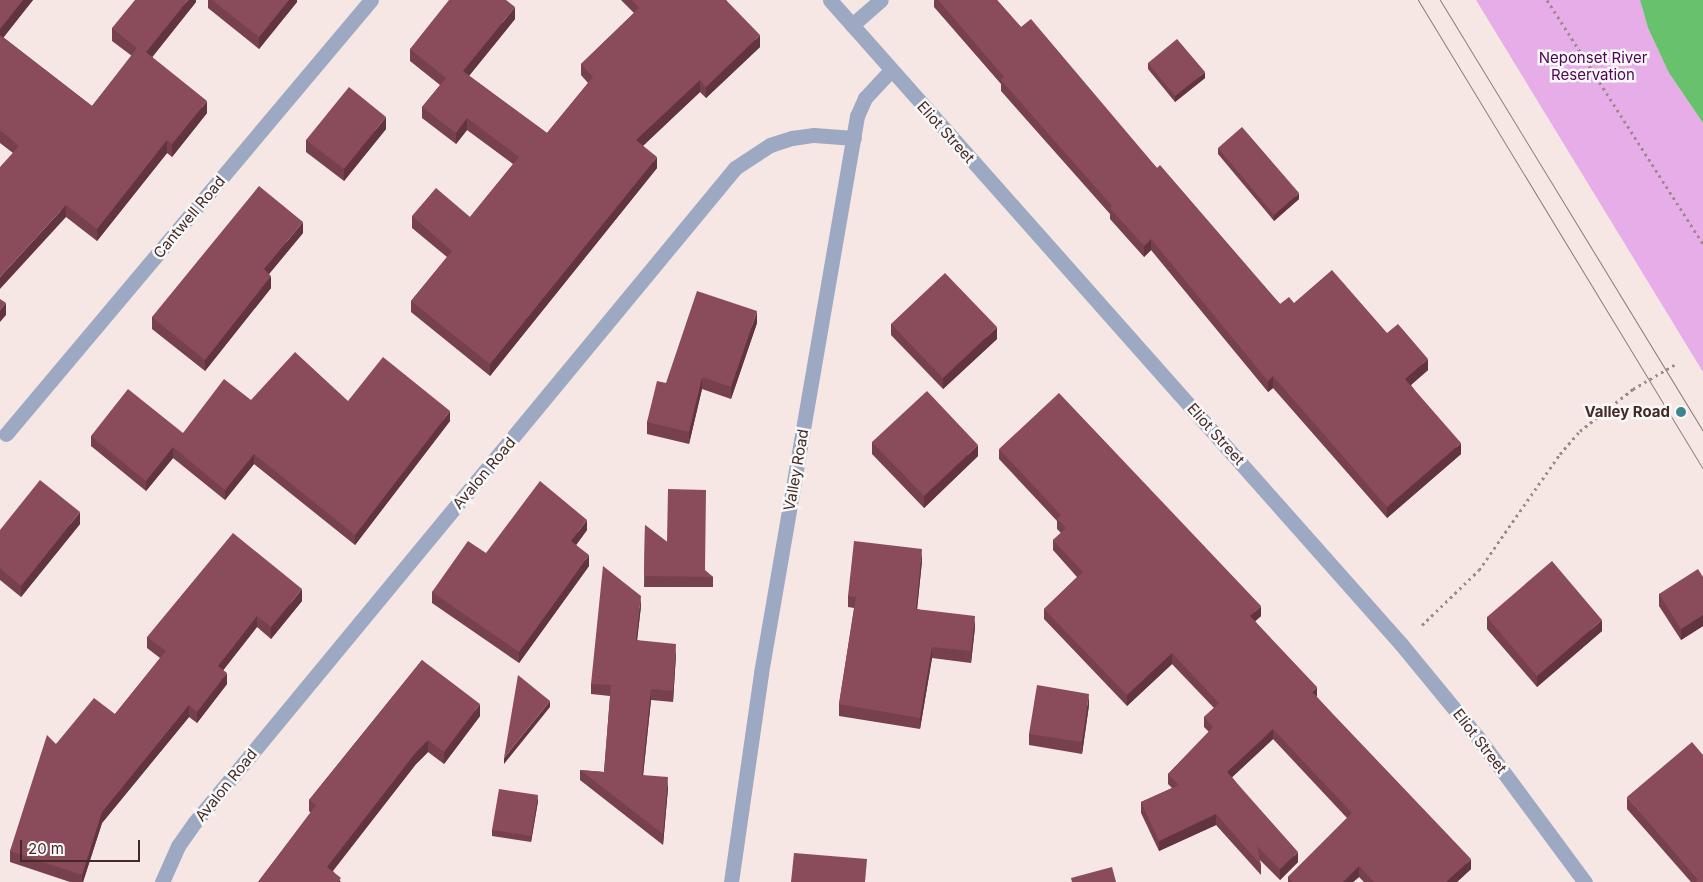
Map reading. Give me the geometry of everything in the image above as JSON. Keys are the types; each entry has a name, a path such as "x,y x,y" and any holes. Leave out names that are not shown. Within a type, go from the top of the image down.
{"street":[{"name":"Cantwell Road","path":"6,434 371,0"},
{"name":"Eliot Street","path":"830,0 1401,644 1479,739 1585,882"},
{"path":"852,25 881,0"},
{"name":"Valley Road","path":"731,882 760,673 857,116 865,98 891,70"},
{"name":"Avalon Road","path":"162,882 178,846 195,822 735,168 770,145 792,138 814,135 854,138"}],"path":[{"path":"1547,0 1703,244"},
{"path":"1401,644 1478,570 1560,454 1580,431 1633,389 1674,365"}],"green space":[{"name":"Neponset River Reservation","path":"1476,0 1640,0 1648,28 1669,73 1703,123 1703,372"}],"shaded area":[{"path":"1640,0 1703,0 1703,123 1669,73 1648,28"}],"building":[{"path":"0,0 23,0 0,29"},
{"path":"135,0 188,0 146,52 207,101 172,144 167,140 97,229 66,205 0,277 0,167 19,146 0,130 0,35 92,106 137,48 112,28"},
{"path":"212,0 289,0 259,37"},
{"path":"449,0 506,0 515,7 463,71 547,133 593,77 581,64 639,8 632,0 726,0 760,35 706,87 700,80 636,140 657,157 490,364 411,301 452,251 412,216 436,188 470,217 519,157 467,118 456,133 422,107 446,78 410,49"},
{"path":"938,0 997,0 1021,27 1031,19 1157,168 1160,165 1280,304 1289,297 1294,303 1332,270 1387,333 1398,324 1428,359 1405,379 1461,443 1387,507 1273,376 1268,381 1151,239 1144,246 1110,208 1112,206 1001,80 1004,77"},
{"path":"1177,39 1205,72 1175,96 1148,63"},
{"path":"349,87 386,117 344,169 306,140"},
{"path":"1242,127 1299,193 1274,215 1218,148"},
{"path":"259,186 303,222 264,269 271,276 205,360 152,317"},
{"path":"945,273 997,327 943,378 891,324"},
{"path":"697,291 757,311 731,387 702,377 689,432 647,422 657,381 666,383"},
{"path":"0,299 6,303 0,310"},
{"path":"295,352 348,401 383,357 450,411 355,535 254,454 225,490 173,447 146,481 91,436 128,389 183,433 224,379 251,400"},
{"path":"927,391 978,445 924,496 872,442"},
{"path":"1059,393 1261,606 1250,616 1317,687 1312,692 1471,859 1446,882 1374,882 1359,866 1343,882 1292,882 1288,877 1352,813 1273,729 1227,772 1298,852 1280,869 1257,846 1261,865 1216,814 1159,841 1141,802 1179,785 1168,774 1213,727 1204,717 1219,703 1172,653 1127,695 1044,609 1083,572 1053,540 1066,528 1057,519 1061,515 999,449"},
{"path":"40,480 80,512 21,586 0,568 0,530"},
{"path":"540,481 587,520 571,541 589,555 519,652 432,592 468,541 486,553"},
{"path":"668,489 706,490 705,570 713,577 644,576 645,525 667,542"},
{"path":"233,533 302,589 271,627 257,616 218,666 227,673 197,712 189,705 102,812 82,875 10,851 47,735 56,744 94,698 115,714 166,651 147,637"},
{"path":"854,541 922,549 916,609 975,616 971,651 932,647 920,718 839,704 856,597 848,596"},
{"path":"1552,561 1602,620 1537,676 1487,617"},
{"path":"603,566 641,596 636,640 676,644 673,691 651,689 642,775 668,777 663,834 580,770 604,772 611,685 591,684"},
{"path":"1698,569 1703,577 1703,615 1681,629 1659,594"},
{"path":"422,660 480,704 444,752 428,740 416,752 327,867 341,878 338,882 258,882 316,805 309,800"},
{"path":"518,675 550,701 504,758"},
{"path":"1037,685 1089,694 1082,742 1029,734"},
{"path":"1692,742 1703,755 1703,882 1696,882 1698,880 1627,797"},
{"path":"499,789 538,795 531,836 492,830"},
{"path":"794,853 867,859 865,882 791,882"},
{"path":"1112,867 1116,882 1072,882 1071,878"}],"tram line":[{"path":"1418,0 1703,469"},
{"path":"1440,0 1703,431"}],"place":[{"name":"Valley Road","path":"1681,412"}]}
